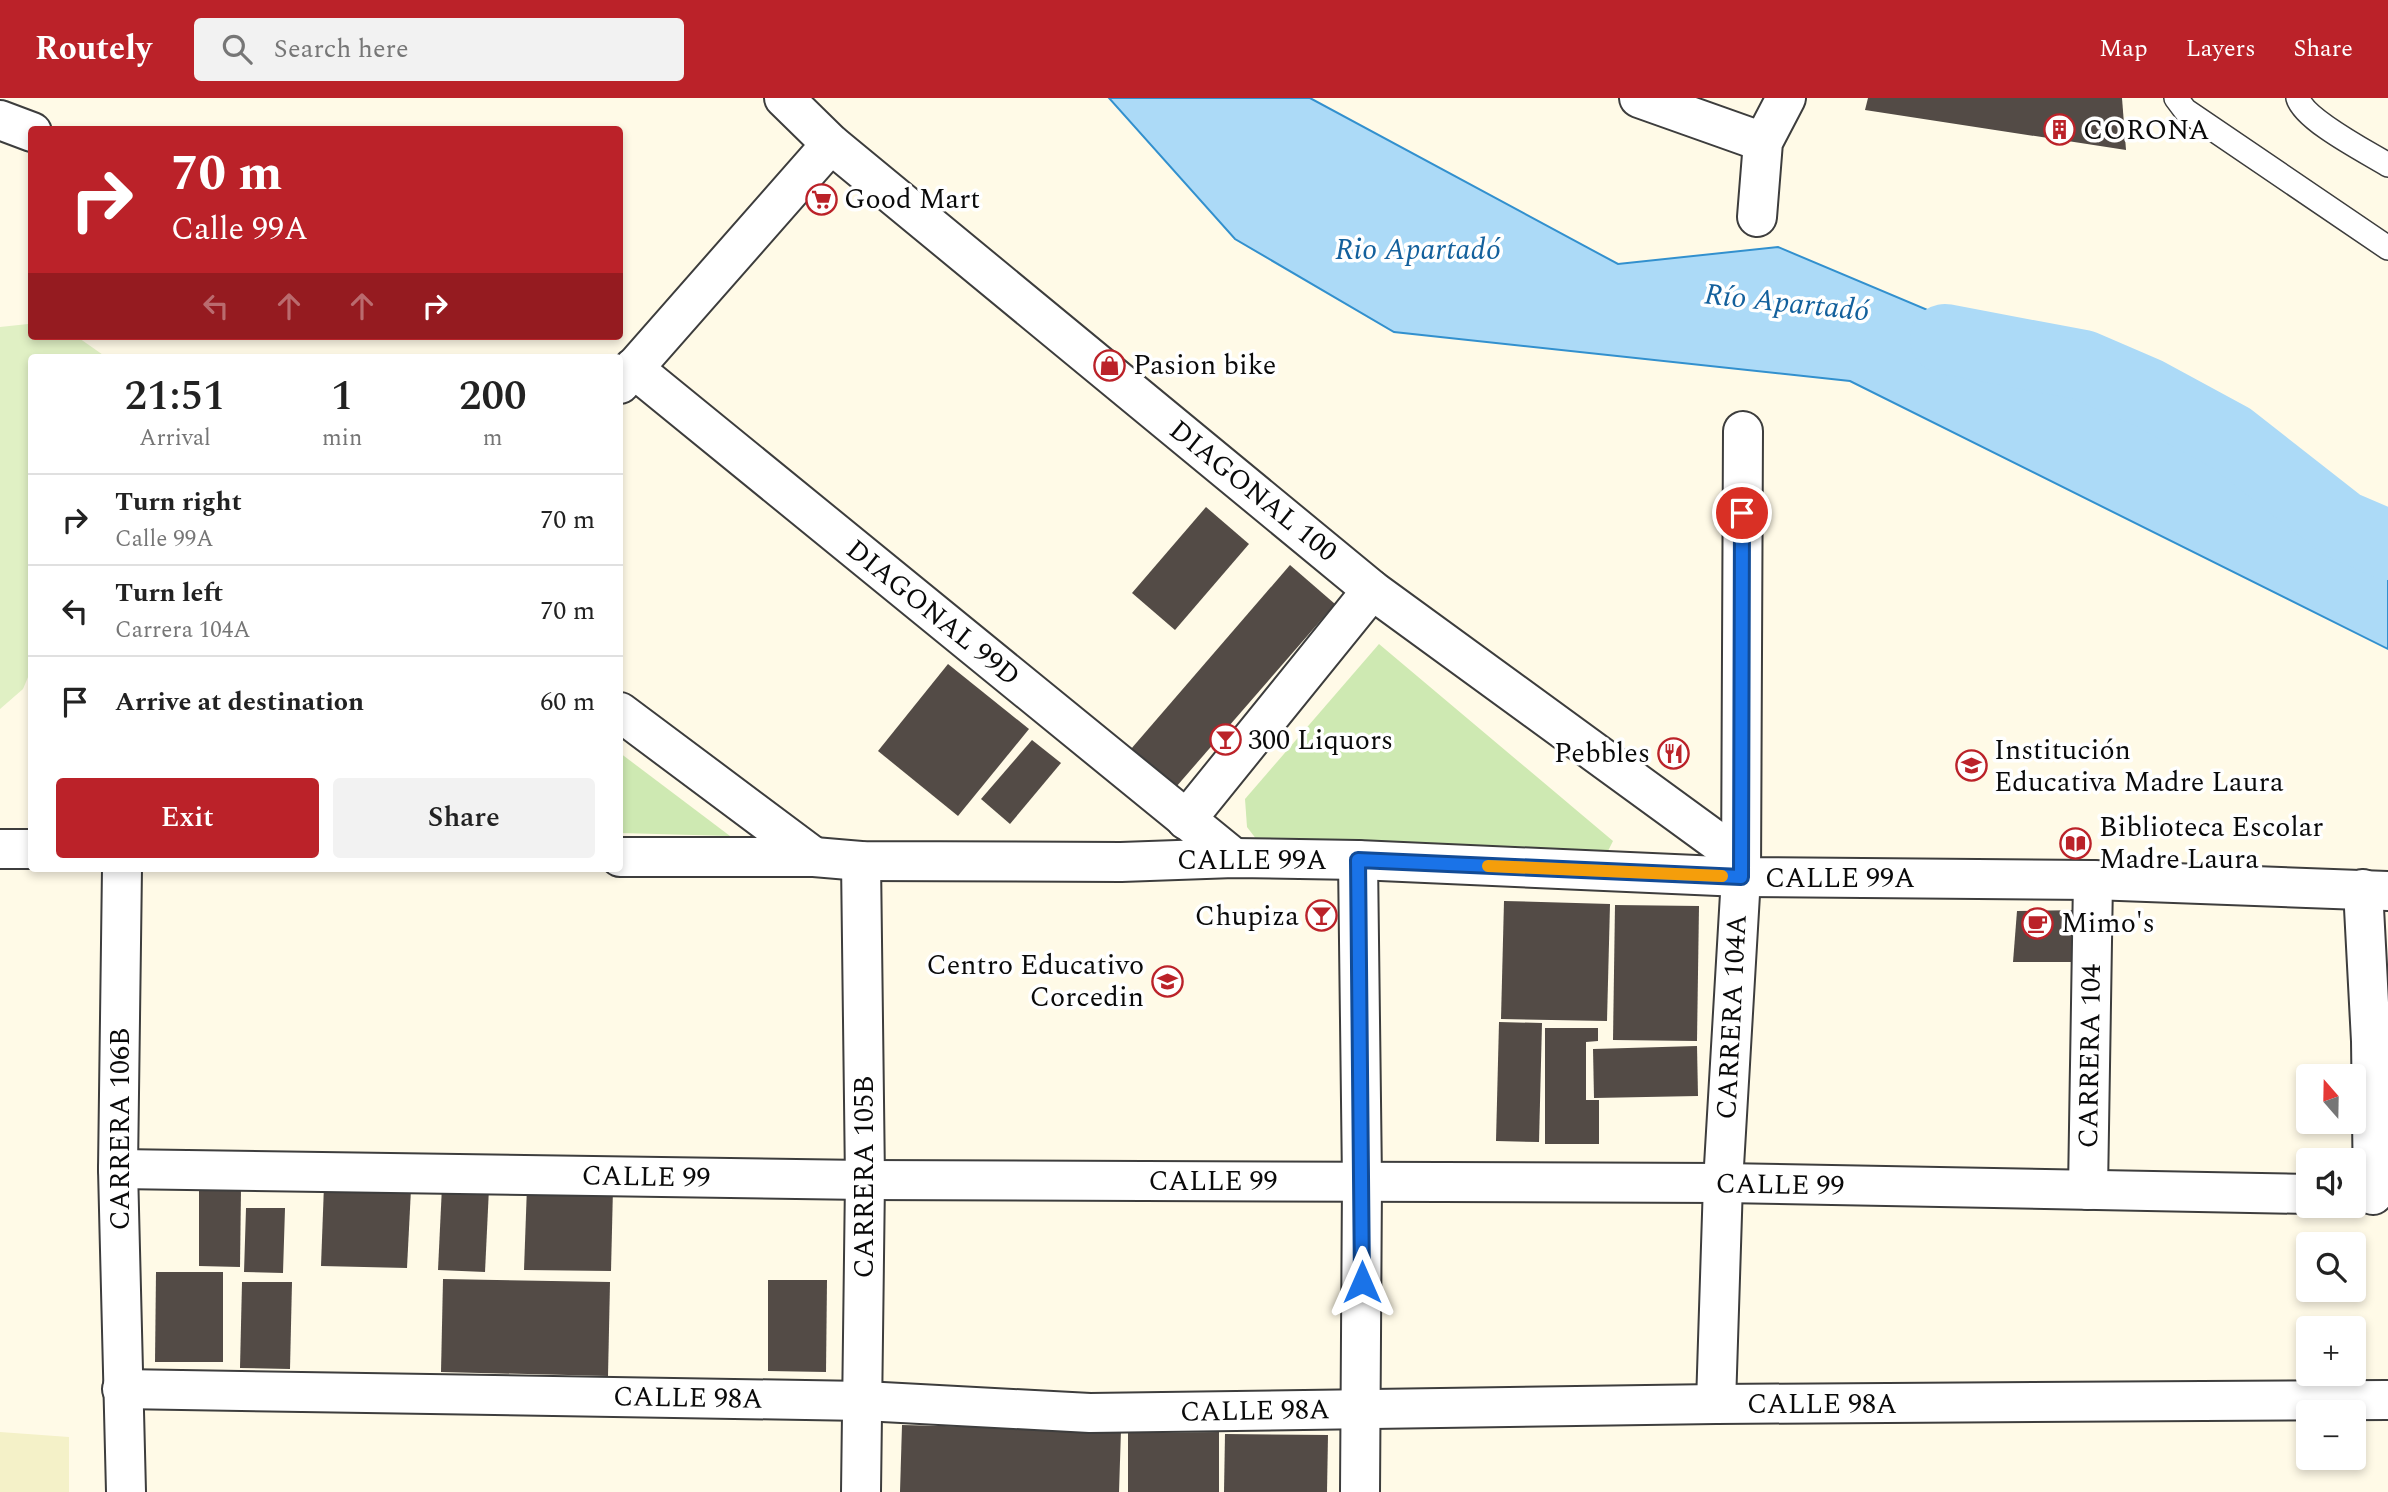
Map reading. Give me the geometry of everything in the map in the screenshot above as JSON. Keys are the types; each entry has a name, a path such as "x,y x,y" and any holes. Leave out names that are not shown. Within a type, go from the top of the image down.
{"street":[{"name":"DIAGONAL 100","path":"785,98 831,144 1373,590 1741,868"},
{"path":"1639,98 1763,142"},
{"path":"1757,217 1763,142 1786,98"},
{"path":"0,120 28,130"},
{"path":"626,376 831,144"},
{"name":"DIAGONAL 99D","path":"626,376 1234,858"},
{"name":"CARRERA 104A","path":"1716,1404 1723,1183 1741,868 1743,431"},
{"path":"1186,820 1373,590"},
{"path":"623,714 814,857"},
{"path":"0,849 28,849"},
{"name":"CALLE 99A","path":"623,858 814,857 861,861 1121,862 1234,858 1358,860 1741,868 2376,890"},
{"path":"1358,860 1362,1181 1360,1492"},
{"name":"CARRERA 105B","path":"861,861 865,1180 861,1492"},
{"name":"CARRERA 106B","path":"122,872 118,1169 126,1492"},
{"name":"CARRERA 104","path":"2088,1191 2093,880"},
{"path":"2372,1195 2371,1041 2376,890"},
{"name":"CALLE 99","path":"118,1169 865,1180 1723,1183 2296,1194"},
{"name":"CALLE 98A","path":"122,1389 864,1401 1090,1413 1716,1404 2388,1400"}],"lane":[{"path":"2176,98 2185,110 2388,248"},
{"path":"2298,98 2299,103 2319,121 2388,165"}],"shaded area":[{"path":"0,1432 69,1437 69,1492 0,1492"}],"green space":[{"path":"28,324 28,340 82,340 102,354 28,354 28,677 23,689 0,709 0,327"},
{"path":"1379,644 1613,841 1606,855 1263,848 1247,827 1245,799"},
{"path":"623,755 730,836 623,833"}],"water":[{"name":"Rio Apartadó","path":"1109,98 1310,98 1618,264 1778,247 2231,438 2388,521 2388,649 1850,381 1394,332 1235,239"}],"building":[{"name":"CORONA","path":"1868,98 2122,98 2126,150 1865,110"},
{"path":"1206,507 1249,544 1175,630 1132,593"},
{"path":"1290,565 1335,604 1176,787 1131,749"},
{"path":"948,664 1029,729 958,816 878,751"},
{"path":"1032,740 1061,763 1010,824 981,799"},
{"path":"1504,901 1610,904 1607,1021 1501,1019"},
{"path":"1615,905 1699,906 1697,1041 1613,1040"},
{"path":"2082,910 2078,962 2013,962 2017,911"},
{"path":"1499,1022 1542,1023 1539,1142 1496,1141"},
{"path":"1545,1028 1598,1028 1598,1041 1586,1042 1586,1100 1599,1100 1599,1144 1545,1144"},
{"path":"1697,1046 1698,1096 1594,1098 1593,1049"},
{"path":"324,1185 411,1189 407,1268 321,1266"},
{"path":"442,1186 489,1188 485,1272 438,1270"},
{"path":"527,1186 613,1188 611,1271 524,1270"},
{"path":"199,1189 241,1189 240,1267 199,1266"},
{"path":"246,1208 285,1208 283,1273 244,1272"},
{"path":"156,1272 223,1272 223,1362 155,1362"},
{"path":"443,1279 610,1282 608,1376 441,1372"},
{"path":"768,1280 827,1280 826,1372 768,1371"},
{"path":"242,1282 292,1282 290,1369 240,1368"},
{"path":"902,1425 1121,1430 1119,1492 900,1492"},
{"path":"1219,1432 1219,1492 1128,1492 1128,1433"},
{"path":"1225,1434 1328,1435 1327,1492 1224,1492"}],"waterway":[{"name":"Río Apartadó","path":"1945,339 2083,365 2148,393 2231,438 2342,525 2388,545"}],"slow traffic":[{"path":"1488,866 1722,876"}],"place":[{"name":"CORONA","path":"2060,130"},
{"name":"Good Mart","path":"821,199"},
{"name":"Pasion bike","path":"1110,365"},
{"name":"300 Liquors","path":"1225,740"},
{"name":"Pebbles","path":"1673,753"},
{"name":"Institución Educativa Madre Laura","path":"1971,766"},
{"name":"Biblioteca Escolar Madre Laura","path":"2076,843"},
{"name":"Chupiza","path":"1322,916"},
{"name":"Mimo's","path":"2038,923"},
{"name":"Centro Educativo Corcedin","path":"1167,981"}],"route":[{"path":"1362,1282 1358,860 1741,877 1742,513"}]}
